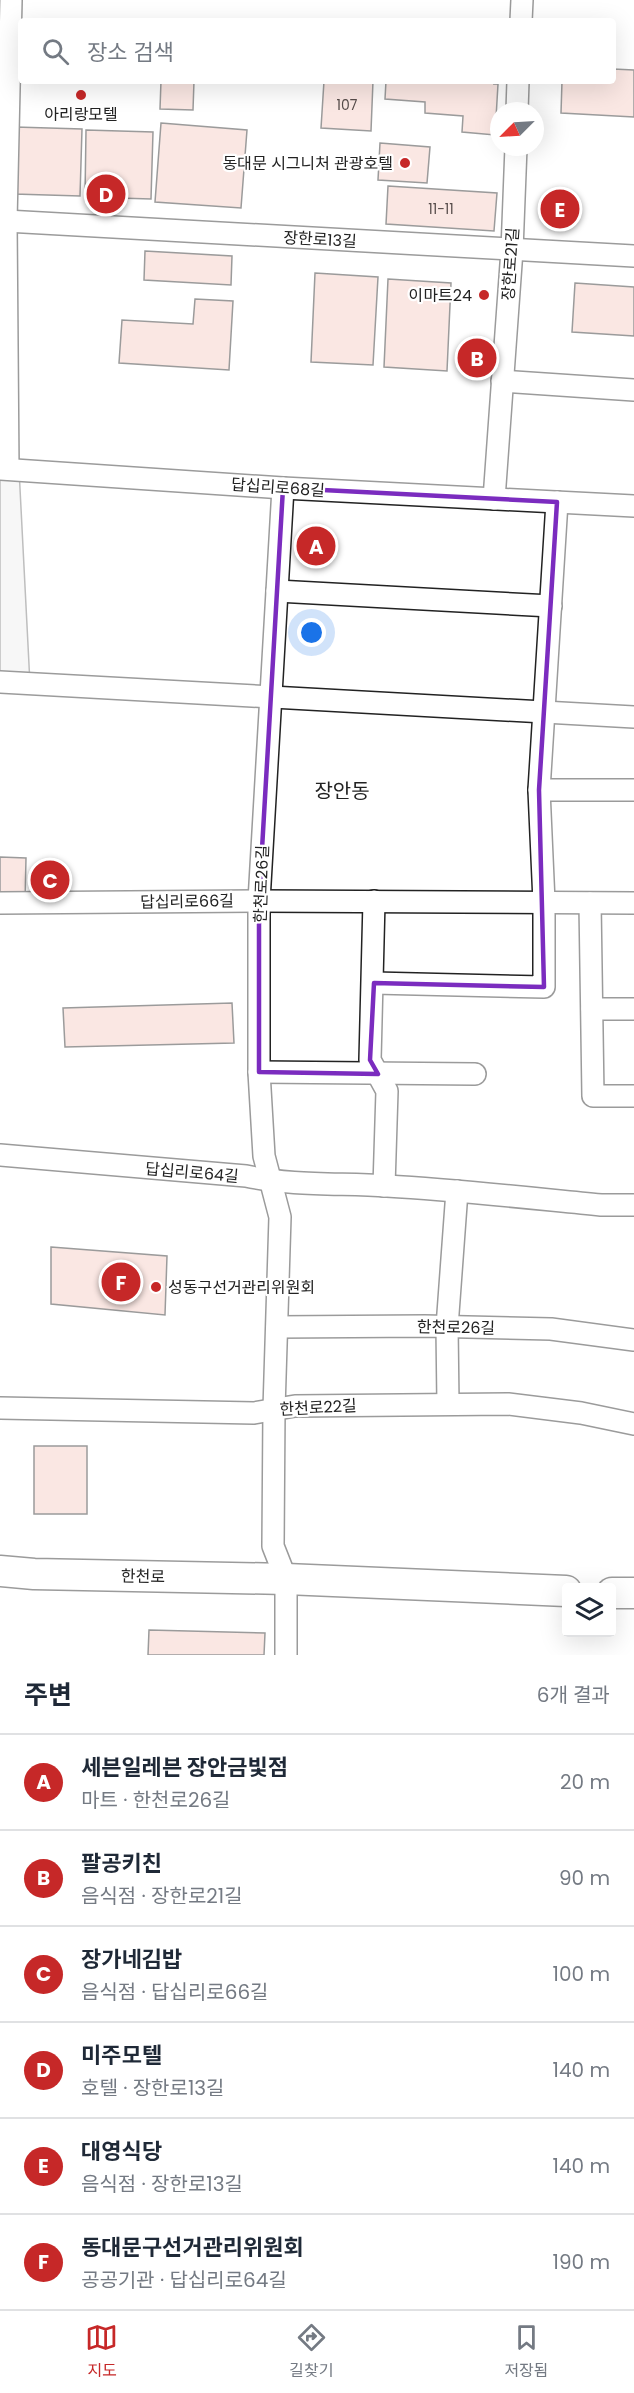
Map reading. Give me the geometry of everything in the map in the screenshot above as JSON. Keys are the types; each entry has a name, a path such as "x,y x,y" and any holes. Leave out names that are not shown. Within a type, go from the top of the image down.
{"main road":[{"name":"한천로","path":"0,1571 34,1574 286,1579 562,1591"},
{"path":"616,1593 634,1593"}],"street":[{"path":"4,469 11,0"},
{"path":"521,18 522,0"},
{"path":"518,102 519,84"},
{"name":"장한로21길","path":"494,499 512,250 516,156"},
{"name":"장한로13길","path":"6,221 634,256"},
{"path":"502,381 634,390"},
{"name":"답십리로68길","path":"4,469 283,488 634,506"},
{"name":"한천로26길","path":"283,488 259,901 259,1072 264,1156 273,1182 280,1217 274,1409 273,1546 286,1579"},
{"path":"374,983 544,987 544,902 539,790 557,502"},
{"path":"277,591 551,606"},
{"path":"0,682 634,717"},
{"path":"539,790 634,790"},
{"name":"답십리로66길","path":"0,903 259,901 634,903"},
{"path":"374,901 374,983 370,1060 387,1091 384,1186"},
{"path":"590,903 593,1096 634,1096"},
{"path":"592,1009 634,1009"},
{"path":"259,1072 475,1074"},
{"name":"답십리로64길","path":"0,1155 246,1176 273,1182 305,1185 384,1186 601,1205 634,1205"},
{"path":"448,1404 447,1327 457,1191"},
{"name":"한천로26길","path":"277,1327 551,1329 634,1340"},
{"name":"한천로22길","path":"0,1408 254,1413 295,1406 508,1404 581,1413 634,1424"},
{"path":"285,1655 286,1579"}],"highlighted area":[{"path":"283,488 557,502 539,790 544,987 374,983 370,1060 378,1074 259,1072 259,901"}],"shaded area":[{"path":"0,469 19,469 30,684 0,682"}],"building":[{"path":"616,69 634,70 634,117 561,113 562,84 616,84"},
{"path":"161,84 194,84 193,110 160,109"},
{"path":"324,84 373,84 371,131 321,128"},
{"path":"386,84 498,84 497,102 490,102 490,135 462,132 463,116 425,113 425,102 385,99"},
{"path":"161,123 247,130 241,208 155,202"},
{"path":"15,127 82,129 80,196 14,194"},
{"path":"86,130 153,132 151,199 85,197"},
{"path":"380,143 430,147 427,183 378,180"},
{"path":"388,186 497,193 494,231 386,224"},
{"path":"145,251 232,256 231,285 144,280"},
{"path":"315,273 378,277 373,365 311,362"},
{"path":"388,279 451,283 447,371 384,367"},
{"path":"575,283 634,287 634,336 572,332"},
{"path":"195,299 233,301 229,370 119,363 122,320 193,324"},
{"path":"0,857 26,858 25,902 0,903"},
{"path":"232,1003 234,1043 65,1047 63,1008"},
{"path":"51,1247 167,1256 165,1315 51,1304"},
{"path":"34,1446 87,1446 87,1514 34,1514"},
{"path":"149,1630 265,1633 264,1655 148,1655"}],"place":[{"name":"아리랑모텔","path":"81,95"},
{"name":"동대문 시그니처 관광호텔","path":"405,163"},
{"name":"미주모텔","path":"106,194"},
{"name":"대영식당","path":"560,209"},
{"name":"이마트24","path":"484,295"},
{"name":"팔공키친","path":"477,358"},
{"name":"세븐일레븐 장안금빛점","path":"316,546"},
{"name":"장가네김밥","path":"50,880"},
{"name":"동대문구선거관리위원회","path":"121,1282"},
{"name":"성동구선거관리위원회","path":"156,1287"}],"district":[{"name":"장안동","path":"342,791"}]}
